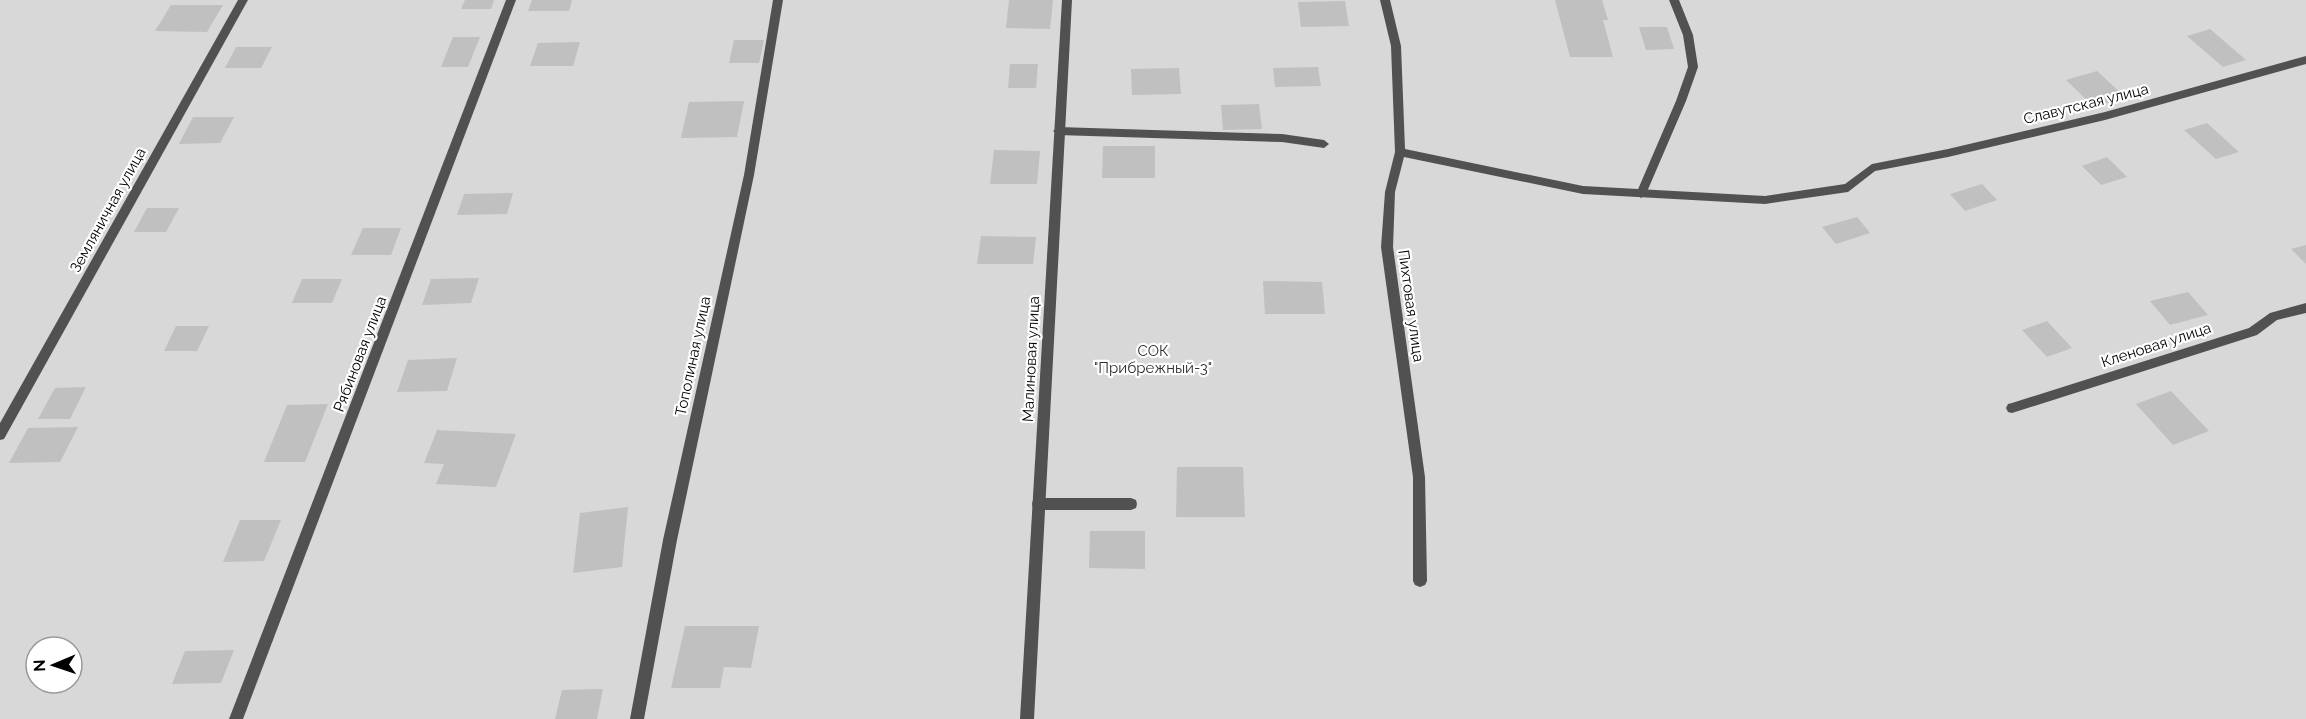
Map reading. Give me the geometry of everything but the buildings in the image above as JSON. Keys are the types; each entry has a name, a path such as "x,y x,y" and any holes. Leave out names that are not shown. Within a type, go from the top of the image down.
{"street":[{"name":"Земляничная улица","path":"0,435 243,0"},
{"name":"Рябиновая улица","path":"236,719 511,0"},
{"name":"Тополиная улица","path":"638,719 670,540 749,175 778,0"},
{"name":"Малиновая улица","path":"1027,719 1067,0"},
{"name":"Пихтовая улица","path":"1385,0 1396,46 1400,152 1390,192 1387,247 1419,477 1420,581"},
{"path":"1400,152 1583,190 1641,194 1693,67 1688,35 1674,0"},
{"name":"Славутская улица","path":"1641,194 1766,200 1848,188 1872,168 2105,116 2306,60"},
{"path":"1058,131 1282,138 1324,144"},
{"name":"Кленовая улица","path":"2012,408 2253,332 2274,316 2306,308"},
{"path":"1038,504 1131,504"}],"green space":[{"name":"СОК \"Прибрежный-3\"","path":"0,0 2306,0 2306,719 0,719"}]}
